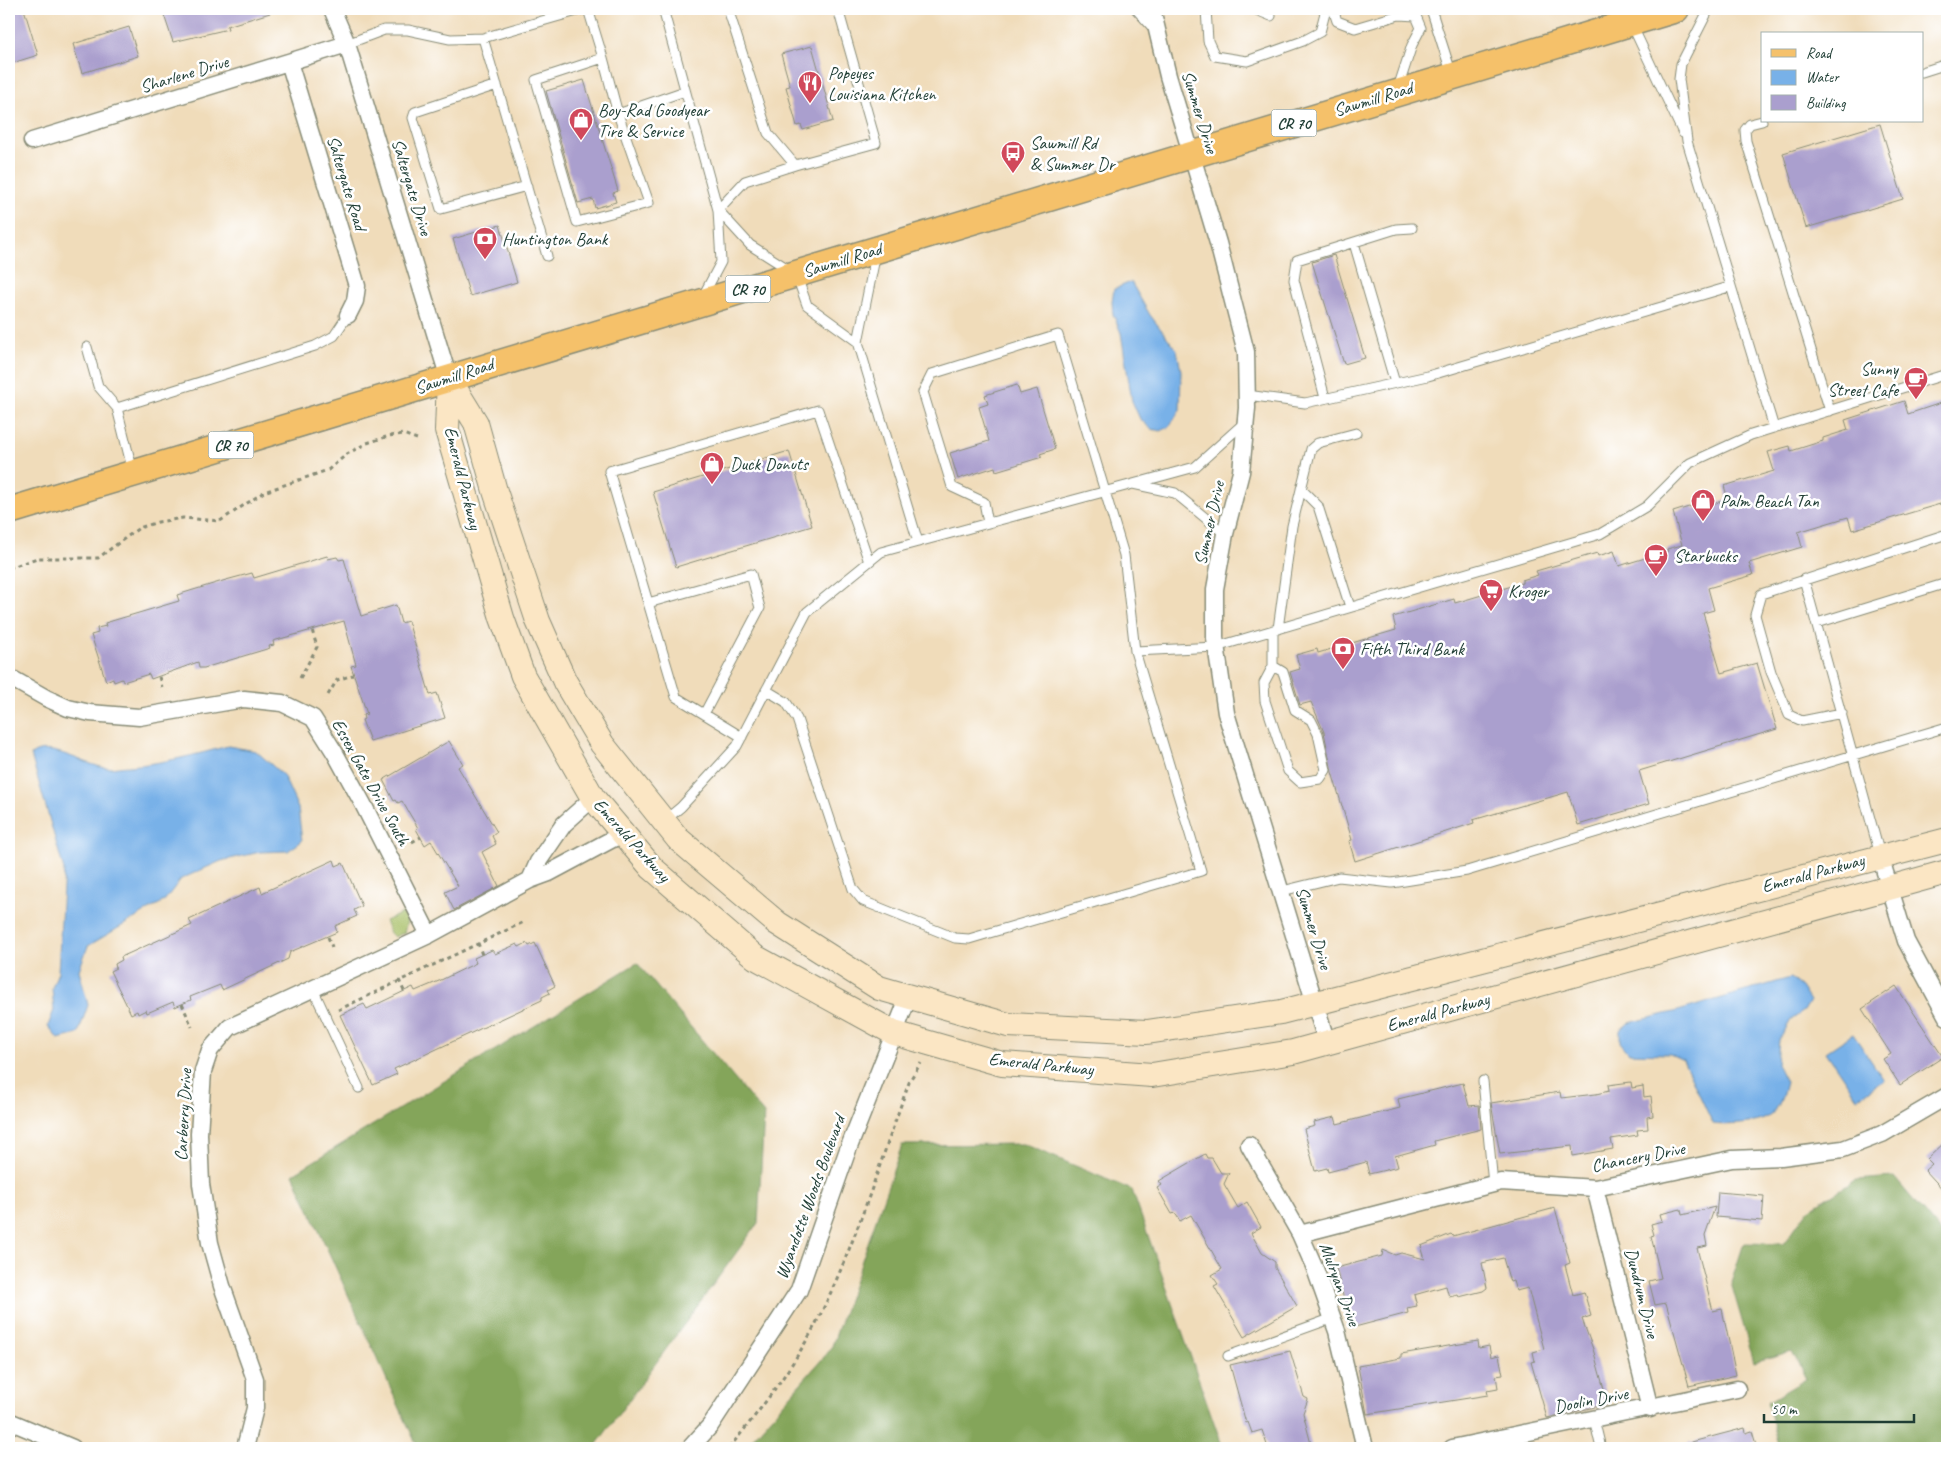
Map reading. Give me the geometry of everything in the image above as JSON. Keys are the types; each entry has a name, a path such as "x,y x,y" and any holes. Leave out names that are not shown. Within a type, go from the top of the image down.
{"main road":[{"name":"Sawmill Road","path":"9,511 134,475 876,249 1676,9"},
{"name":"Emerald Parkway","path":"450,379 447,430 502,618 523,676 593,798 652,868 755,957 894,1033 1002,1064 1152,1075 1293,1052 1947,872"},
{"name":"Emerald Parkway","path":"450,379 476,423 495,491 538,622 565,682 602,744 678,839 777,923 879,988 1008,1024 1147,1032 1281,1012 1947,840"}],"street":[{"name":"Saltergate Drive","path":"332,9 347,44 450,379"},
{"name":"Summer Drive","path":"1152,9 1156,31 1218,243 1246,352 1246,422 1241,472 1225,534 1215,589 1216,647 1226,713 1327,1043"},
{"name":"Sharlene Drive","path":"32,141 347,44"},
{"name":"Saltergate Road","path":"289,62 357,286 355,302 348,315"},
{"name":"Essex Gate Drive South","path":"9,677 68,708 90,713 139,717 244,699 282,703 313,718 335,752 363,804 429,935"},
{"path":"530,880 538,862 564,824 593,798"},
{"name":"Carberry Drive","path":"245,1448 255,1408 255,1379 222,1286 210,1243 201,1184 199,1134 203,1071 210,1050 230,1027 429,935 530,880 549,873 622,834"},
{"path":"1880,856 1906,941 1947,1018"},
{"name":"Wyandotte Woods Boulevard","path":"690,1448 710,1426 799,1290 847,1152 908,996"},
{"name":"Chancery Drive","path":"1300,1234 1501,1182 1595,1188 1732,1159 1781,1157 1843,1149 1882,1134 1947,1096"},
{"name":"Mulryan Drive","path":"1248,1146 1300,1234 1333,1318 1365,1448"},
{"name":"Dundrum Drive","path":"1595,1188 1650,1408"},
{"name":"Doolin Drive","path":"1452,1448 1737,1390"},
{"path":"9,1421 73,1448"}],"lane":[{"path":"347,44 384,30 408,30 450,39 483,38 584,9"},
{"path":"588,9 604,58 618,114 649,203 577,222 536,80 604,58"},
{"path":"664,9 718,210 721,262 700,303"},
{"path":"728,9 768,133 795,165"},
{"path":"718,210 745,181 876,143 838,9"},
{"path":"1136,9 1156,31"},
{"path":"1206,9 1208,41 1215,56 1246,61 1303,41 1320,32 1324,13 1323,9"},
{"path":"1254,9 1270,16"},
{"path":"1333,9 1337,21 1354,28 1400,15 1416,16 1421,28 1412,45 1397,92"},
{"path":"1431,9 1452,75"},
{"path":"1686,141 1680,79 1681,64 1709,9"},
{"path":"1630,22 1686,141 1729,287 1774,428"},
{"path":"483,38 547,256"},
{"path":"1924,71 1947,64"},
{"path":"497,85 415,112 414,118 441,209 527,186"},
{"path":"618,114 685,91"},
{"path":"1761,121 1750,124 1745,130 1746,141 1830,411"},
{"path":"718,210 750,245 796,274 807,305 858,342"},
{"path":"1325,398 1294,280 1297,260 1396,229 1412,228"},
{"path":"1354,243 1394,383"},
{"path":"876,249 858,342 918,542"},
{"path":"1247,395 1305,402 1428,376 1729,287"},
{"path":"117,408 315,346 334,336 348,315"},
{"path":"766,690 786,702 797,719 853,890 863,901 955,938 969,939 1201,871 1135,651 1124,555 1058,335 932,374 923,392 952,487 984,502 988,523"},
{"path":"87,347 98,386 117,408 134,475"},
{"path":"1135,651 1216,647 1600,534 1647,506 1690,463 1751,435 1947,374"},
{"path":"742,737 676,697 609,471 818,410 869,562"},
{"path":"664,821 682,807 737,746 807,612 881,552 1195,467 1246,422"},
{"path":"1273,666 1283,672 1295,710 1311,720 1318,734 1326,770 1320,780 1300,782 1288,771 1265,701 1264,683 1273,666 1276,629 1292,526 1311,449 1318,443 1356,433"},
{"path":"1133,484 1175,493 1225,534"},
{"path":"1301,489 1318,506 1350,607"},
{"path":"1842,713 1802,721 1789,714 1771,672 1755,615 1761,594 1947,534"},
{"path":"648,603 751,574 760,608 704,714"},
{"path":"1804,579 1880,856"},
{"path":"1817,623 1947,583"},
{"path":"1282,891 1339,877 1392,882 1467,871 1947,726"},
{"path":"313,989 359,1088"},
{"path":"1483,1082 1493,1184"},
{"path":"1228,1356 1333,1318"},
{"path":"1594,1419 1601,1448"}],"path":[{"path":"9,568 37,558 98,558 139,528 158,522 183,518 220,521 264,492 328,470 347,454 367,443 403,434 417,440"},
{"path":"300,678 317,647 312,630"},
{"path":"328,696 337,680 353,675"},
{"path":"159,677 162,687"},
{"path":"412,842 421,837"},
{"path":"338,1010 524,922"},
{"path":"328,937 332,947"},
{"path":"478,944 482,954"},
{"path":"399,980 404,991"},
{"path":"182,1004 192,1027"},
{"path":"729,1448 758,1414 811,1332 842,1267 910,1080 921,1063"}],"green space":[{"path":"405,912 408,917 404,933 394,937 390,933 385,921"},
{"path":"637,963 764,1114 758,1223 594,1448 418,1448 293,1174"},
{"path":"1024,1144 1132,1190 1223,1448 744,1448 831,1349 902,1145"},
{"path":"1894,1177 1947,1240 1947,1445 1938,1448 1780,1448 1767,1402 1806,1379 1792,1351 1754,1362 1731,1283 1744,1243 1783,1244 1809,1209 1856,1180"}],"water":[{"path":"1131,282 1150,315 1177,350 1181,371 1180,410 1169,427 1161,431 1151,429 1140,419 1132,401 1121,333 1113,314 1114,289"},
{"path":"228,746 256,751 283,775 298,808 302,841 288,851 260,852 221,861 181,879 164,901 88,946 79,970 88,1005 78,1034 58,1039 48,1026 54,1010 52,988 58,972 64,870 31,755 47,750 110,768 167,761"},
{"path":"1790,978 1801,987 1810,1001 1804,1011 1791,1020 1779,1040 1777,1064 1786,1082 1778,1106 1772,1114 1763,1119 1741,1124 1713,1124 1683,1060 1670,1054 1629,1053 1620,1042 1620,1030 1629,1023 1678,1011"},
{"path":"1853,1034 1884,1080 1857,1098 1826,1052"}],"building":[{"path":"9,9 24,9 38,55 9,64"},
{"path":"184,9 269,9 270,13 227,26 228,29 173,42 164,15"},
{"path":"129,27 138,56 82,73 73,44"},
{"name":"Popeyes Louisiana Kitchen","path":"812,46 833,121 803,130 801,125 797,126 786,87 790,86 781,54"},
{"name":"Boy-Rad Goodyear Tire & Service","path":"584,80 618,191 613,193 616,202 595,208 593,199 578,203 546,91"},
{"path":"1880,124 1903,199 1806,228 1783,153"},
{"name":"Huntington Bank","path":"500,225 517,282 470,296 453,239"},
{"path":"1334,255 1365,358 1344,364 1312,262"},
{"path":"1017,385 1020,394 1037,389 1055,449 1040,454 1042,457 996,471 995,467 958,479 950,453 989,441 979,407 988,404 985,395"},
{"path":"1904,401 1908,414 1947,401 1947,502 1852,530 1848,517 1798,532 1802,547 1749,563 1753,575 1708,588 1714,610 1703,613 1721,673 1757,663 1777,729 1639,771 1649,804 1578,825 1568,792 1473,820 1474,823 1355,861 1349,841 1352,840 1332,772 1324,732 1311,702 1300,705 1290,672 1300,669 1296,655 1317,649 1318,653 1396,630 1393,617 1454,599 1455,603 1522,583 1522,580 1538,575 1536,571 1597,553 1598,556 1614,551 1619,566 1668,551 1667,549 1682,545 1673,512 1692,506 1694,510 1728,499 1724,486 1774,471 1768,452 1790,446 1791,451 1823,441 1823,438 1848,430 1845,420"},
{"path":"789,451 812,526 676,567 653,492"},
{"path":"327,556 328,559 337,557 339,560 344,559 361,616 396,605 401,623 408,621 430,695 437,693 445,718 370,741 362,720 364,719 363,715 367,714 351,666 356,665 344,621 273,641 274,645 269,646 270,648 204,668 199,668 198,662 151,679 149,674 123,682 122,679 114,682 113,678 106,681 91,635 98,633 97,628 106,626 105,623 179,601 177,595 226,580 252,573 254,578"},
{"path":"449,741 463,764 458,767 497,832 492,836 496,844 482,852 499,886 454,910 445,892 458,886 431,841 425,845 416,829 418,828 402,801 398,803 396,800 394,801 383,780"},
{"path":"334,860 336,866 343,863 362,906 354,910 357,916 335,926 337,932 290,952 288,959 222,990 220,985 190,997 191,1000 175,1007 173,1002 147,1013 146,1010 138,1014 137,1011 131,1014 110,971 116,968 115,964 122,960 121,957 192,925 189,920 260,887 262,893"},
{"path":"527,943 529,946 535,943 555,986 548,990 550,993 542,997 542,1000 394,1069 397,1074 373,1085 340,1015 364,1004 367,1009 413,987 415,991 439,981 476,963 474,958 492,950 495,954 517,944 519,947"},
{"path":"1896,986 1943,1057 1900,1085 1883,1059 1891,1054 1862,1009"},
{"path":"1631,1082 1632,1088 1643,1086 1644,1097 1651,1096 1653,1116 1647,1117 1648,1129 1637,1130 1638,1135 1611,1139 1613,1149 1573,1156 1572,1146 1500,1154 1491,1103 1560,1092 1561,1098 1596,1094 1609,1091 1608,1085"},
{"path":"1463,1083 1469,1106 1479,1105 1481,1129 1434,1141 1435,1145 1395,1156 1398,1167 1369,1174 1366,1162 1328,1172 1327,1168 1315,1171 1304,1129 1315,1126 1314,1122 1335,1117 1337,1124 1400,1108 1398,1099"},
{"path":"1947,1140 1947,1194 1925,1170 1932,1164 1927,1159"},
{"path":"1205,1154 1207,1158 1212,1158 1221,1173 1229,1173 1224,1184 1238,1208 1247,1202 1261,1227 1251,1233 1262,1253 1275,1262 1275,1268 1297,1306 1244,1337 1214,1286 1218,1284 1212,1275 1222,1269 1191,1215 1180,1221 1175,1213 1172,1214 1157,1188 1162,1185 1159,1181"},
{"path":"1718,1192 1764,1196 1762,1221 1716,1217"},
{"path":"1715,1207 1705,1235 1707,1246 1697,1248 1713,1311 1722,1309 1736,1375 1689,1386 1666,1303 1655,1305 1649,1281 1661,1278 1651,1236 1654,1235 1651,1224 1662,1221 1660,1214 1681,1209 1682,1215"},
{"path":"1555,1208 1570,1263 1565,1265 1573,1295 1584,1292 1591,1316 1582,1319 1593,1349 1608,1404 1547,1418 1531,1362 1535,1361 1533,1352 1544,1349 1528,1288 1516,1291 1513,1281 1510,1282 1503,1258 1482,1263 1487,1288 1483,1291 1459,1297 1458,1295 1449,1297 1446,1286 1414,1295 1417,1306 1407,1308 1408,1313 1351,1328 1336,1268 1382,1256 1383,1250 1395,1255 1401,1253 1425,1259 1421,1246 1451,1234 1453,1236"},
{"path":"1478,1341 1479,1348 1489,1346 1491,1357 1499,1355 1503,1375 1496,1376 1498,1388 1487,1390 1488,1395 1367,1414 1358,1366 1401,1358 1401,1354"},
{"path":"1290,1351 1304,1397 1308,1399 1303,1413 1312,1448 1268,1448 1262,1430 1252,1433 1248,1422 1246,1423 1230,1365"},
{"path":"1745,1428 1746,1433 1752,1431 1757,1448 1689,1448 1688,1443"}],"place":[{"name":"Popeyes Louisiana Kitchen","path":"810,104"},
{"name":"Boy-Rad Goodyear Tire & Service","path":"581,141"},
{"name":"Sawmill Rd & Summer Dr","path":"1013,174"},
{"name":"Huntington Bank","path":"485,260"},
{"name":"Sunny Street Cafe","path":"1916,400"},
{"name":"Duck Donuts","path":"712,485"},
{"name":"Palm Beach Tan","path":"1703,522"},
{"name":"Starbucks","path":"1656,577"},
{"name":"Kroger","path":"1491,612"},
{"name":"Fifth Third Bank","path":"1343,670"}]}
